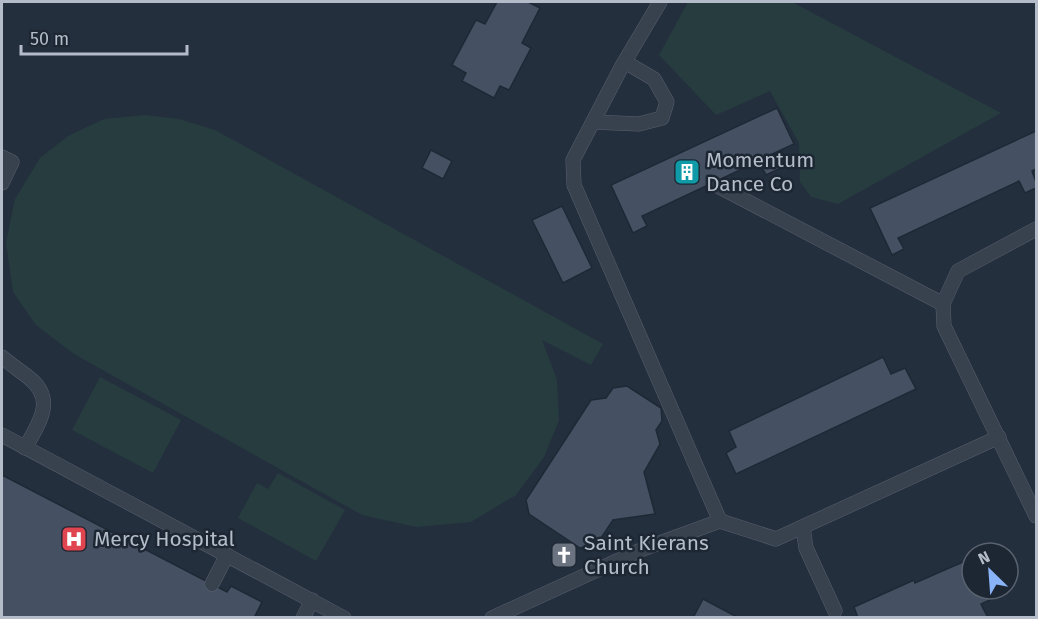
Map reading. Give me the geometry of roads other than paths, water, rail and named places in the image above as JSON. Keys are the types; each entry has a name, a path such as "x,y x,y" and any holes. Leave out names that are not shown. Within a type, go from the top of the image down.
{"lane":[{"path":"660,2 573,160 574,185 720,521"},
{"path":"593,122 639,124 662,118 668,102 654,79 625,62"},
{"path":"2,157 12,162 2,183"},
{"path":"716,185 943,304"},
{"path":"1036,229 958,271 943,304 944,326 1036,516"},
{"path":"2,357 38,385 43,398 42,416 25,448"},
{"path":"2,435 344,618"},
{"path":"492,618 643,549 720,521 776,539 999,438"},
{"path":"803,527 806,549 835,611"},
{"path":"212,584 227,555"},
{"path":"303,618 312,600"}],"place":[{"name":"Momentum Dance Co","path":"687,172"},
{"name":"Mercy Hospital","path":"74,539"},
{"name":"Saint Kierans Church","path":"564,555"}]}
